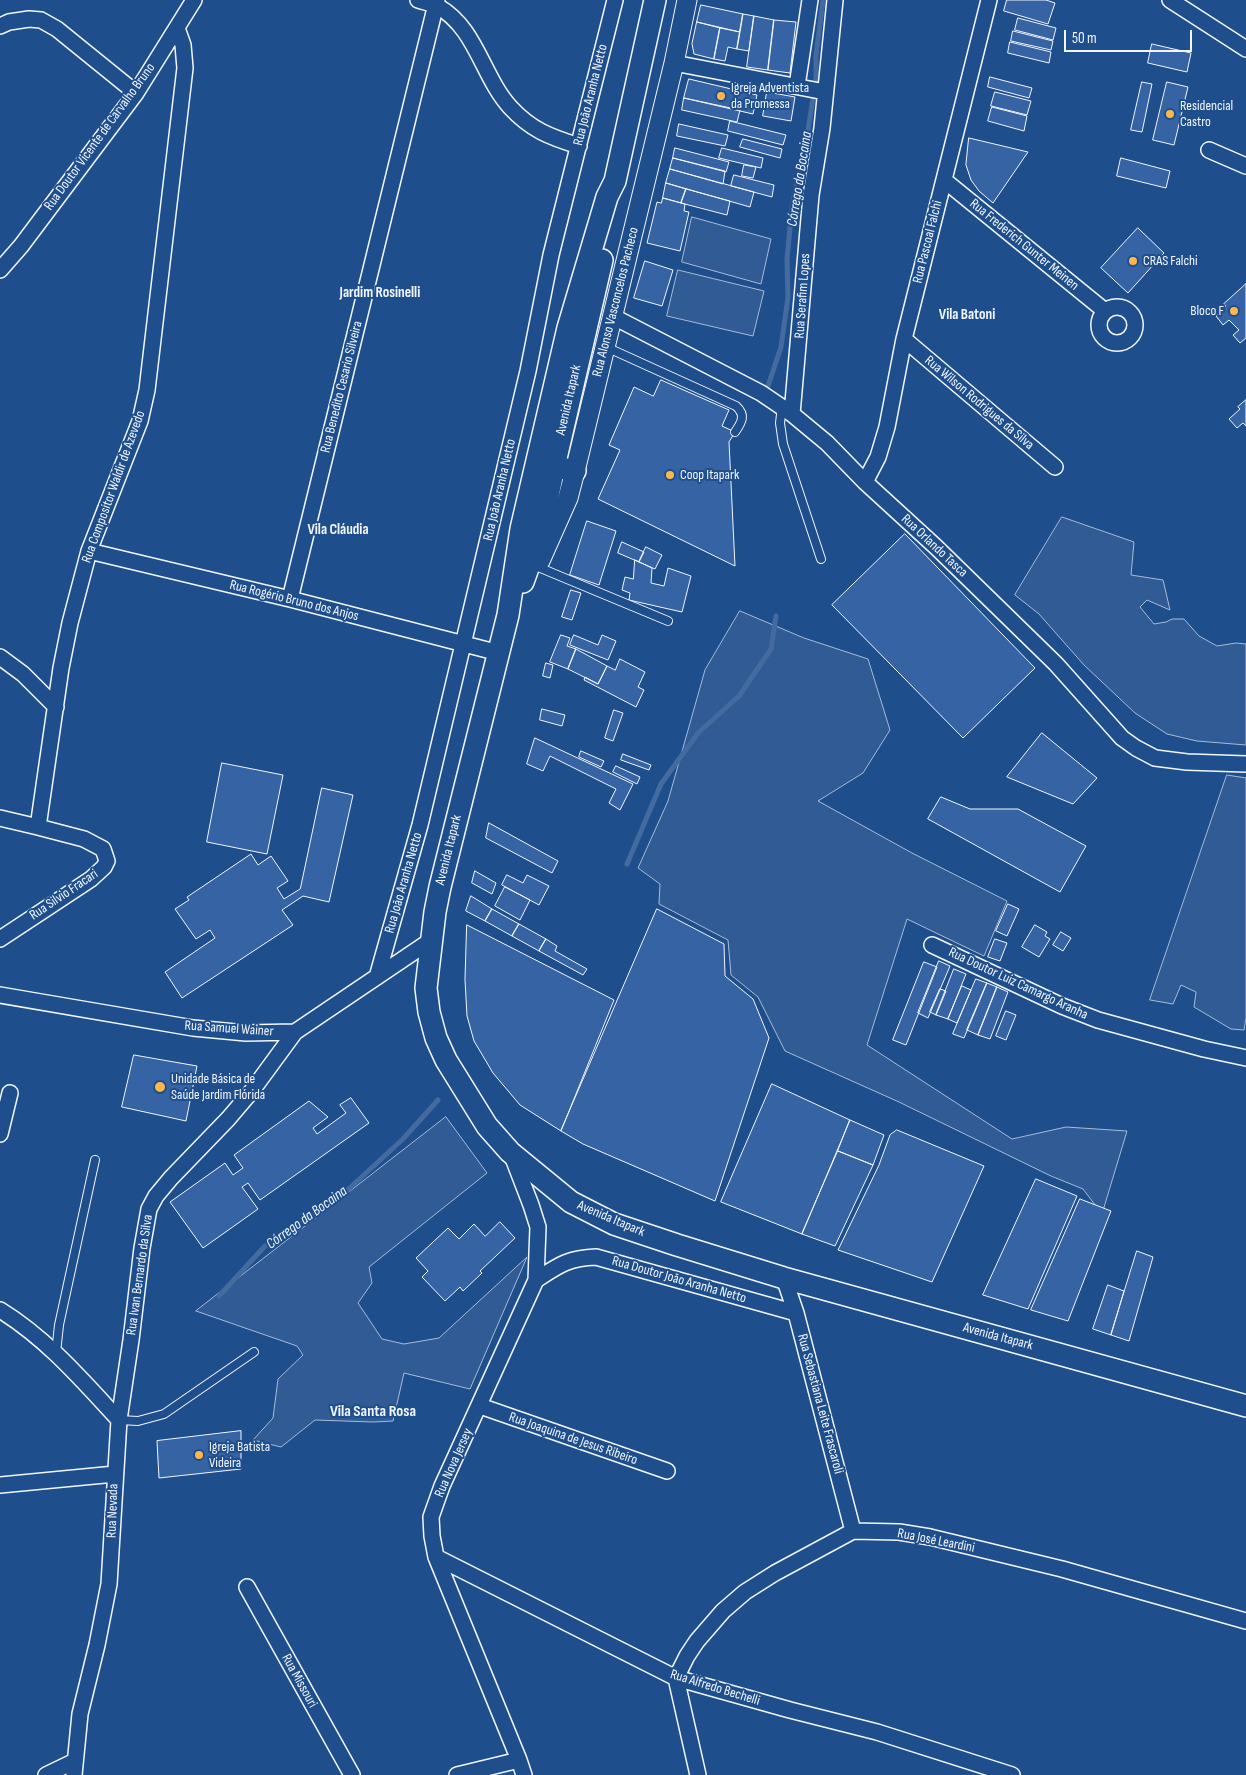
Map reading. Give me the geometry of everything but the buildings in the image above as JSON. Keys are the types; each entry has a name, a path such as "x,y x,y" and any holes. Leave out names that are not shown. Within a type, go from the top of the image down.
{"main road":[{"name":"Avenida Itapark","path":"508,615 540,535 545,465 568,328 607,197 615,181 655,0"},
{"name":"Avenida Itapark","path":"545,465 521,529 508,615 440,887 435,912 426,988 429,1012 436,1038 446,1060 487,1126 510,1152 571,1202 614,1224 784,1278 1246,1406"},
{"path":"545,465 575,471"}],"street":[{"name":"Rua Doutor Vicente de Carvalho Bruno","path":"0,270 21,246 136,93 194,0"},
{"path":"418,0 437,3 454,18 468,35 508,105 520,117 536,130 579,146"},
{"name":"Rua João Aranha Netto","path":"377,978 420,825 528,371 551,255 615,0"},
{"name":"Rua Alonso Vasconcelos Pacheco","path":"518,593 538,567 568,498 674,62 687,0"},
{"path":"800,86 810,0"},
{"name":"Rua Serafim Lopes","path":"787,410 811,195 822,128 823,92 835,0"},
{"name":"Rua Pascoal Falchi","path":"864,482 878,457 887,427 904,339 989,0"},
{"path":"1170,0 1246,49"},
{"name":"Rua Benedito Cesario Silveira","path":"290,599 437,3"},
{"path":"0,26 9,22 29,19 41,20 57,29 136,93"},
{"name":"Rua Compositor Waldir de Azevedo","path":"38,826 61,668 70,623 89,552 137,430 147,390 185,68 183,45 177,28"},
{"path":"674,62 823,92"},
{"path":"1209,150 1246,166"},
{"name":"Rua Frederich Gunter Meinen","path":"944,180 1105,311"},
{"name":"Rua Orlando Tasca","path":"612,316 761,393 787,410 827,443 864,482 936,547 1056,664 1122,738 1136,748 1155,758 1187,762 1246,764"},
{"name":"Rua Wilson Rodrigues da Silva","path":"904,339 1055,467"},
{"name":"Rua Rogério Bruno dos Anjos","path":"89,552 290,599 499,653"},
{"path":"0,657 23,674 56,707"},
{"path":"0,818 38,826"},
{"name":"Rua Silvio Fracari","path":"0,939 91,879 104,867 107,861 103,849 97,845 38,826"},
{"path":"295,1032 433,939"},
{"name":"Rua Doutor Luiz Camargo Aranha","path":"932,944 1062,1006 1098,1020 1204,1049 1246,1058"},
{"name":"Rua Samuel Wainer","path":"0,995 193,1028 246,1033 295,1032"},
{"name":"Rua Ivan Bernardo da Silva","path":"119,1420 149,1209 156,1196 171,1178 246,1099 295,1032"},
{"path":"0,1134 10,1094"},
{"name":"Rua Nova Jersey","path":"510,1152 538,1227 536,1280 442,1486 432,1517 432,1536 436,1557 522,1768"},
{"path":"538,1250 562,1263"},
{"name":"Rua Doutor João Aranha Netto","path":"536,1280 562,1263 578,1258 596,1257 796,1313"},
{"name":"Rua Sebastiana Leite Frascaroli","path":"784,1278 796,1313 853,1531"},
{"path":"0,1310 27,1327 56,1353 119,1420"},
{"name":"Rua Joaquina de Jesus Ribeiro","path":"480,1406 667,1471"},
{"name":"Rua Nevada","path":"46,1775 75,1768 80,1714 109,1584 119,1420"},
{"path":"0,1485 115,1474"},
{"name":"Rua José Leardini","path":"676,1678 697,1641 723,1611 745,1592 783,1568 853,1531 899,1532 940,1539 1062,1569 1246,1621"},
{"name":"Rua Alfredo Bechelli","path":"436,1557 676,1678 877,1732 1012,1775"},
{"name":"Rua Missouri","path":"247,1587 352,1775"},
{"path":"676,1678 698,1775"},
{"path":"457,1775 522,1768"}],"lane":[{"path":"605,346 736,406 741,411 743,417 735,432"},
{"path":"787,410 780,423 783,444 821,559"},
{"path":"538,567 668,621"},
{"path":"56,1353 59,1325 95,1160"},
{"path":"119,1420 138,1421 164,1414 254,1352"}],"shaded area":[{"path":"692,217 771,239 761,284 682,262"},
{"path":"678,270 764,291 753,336 667,316"},
{"path":"1062,517 1134,542 1131,575 1163,580 1170,610 1147,600 1140,607 1154,624 1172,619 1184,619 1199,636 1217,646 1236,643 1246,644 1246,745 1197,741 1167,734 1135,713 1084,665 1039,614 1015,595"},
{"path":"740,611 804,638 868,659 890,730 863,773 818,801 912,853 1007,901 984,956 907,919 867,1045 1012,1139 1066,1127 1127,1131 1102,1214 1083,1189 1051,1176 899,1102 785,1051 758,997 731,975 728,940 659,904 660,884 638,868 668,801 705,670"},
{"path":"1227,775 1246,778 1246,1018 1244,1030 1231,1029 1194,1007 1196,992 1181,985 1173,1004 1150,1000"},
{"path":"446,1117 487,1173 369,1267 372,1283 358,1303 382,1339 404,1344 439,1338 527,1257 470,1389 404,1373 393,1421 315,1420 281,1447 253,1440 273,1418 278,1379 303,1355 297,1346 196,1311"}],"waterway":[{"name":"Córrego da Bocaina","path":"768,386 781,347 788,297 787,259 792,207 808,130 816,79 816,56 823,0"},
{"name":"Córrego da Bocaina","path":"627,864 661,784 698,733 739,696 771,649 776,616"},
{"name":"Córrego da Bocaina","path":"219,1296 265,1246 340,1197 403,1139 438,1100"}],"place":[{"name":"Igreja Adventista da Promessa","path":"721,96"},
{"name":"Residencial Castro","path":"1170,114"},
{"name":"CRAS Falchi","path":"1133,261"},
{"name":"Bloco F","path":"1234,311"},
{"name":"Coop Itapark","path":"670,475"},
{"name":"Unidade Básica de Saúde Jardim Flórida","path":"160,1087"},
{"name":"Igreja Batista Videira","path":"199,1455"}],"district":[{"name":"Jardim Rosinelli","path":"380,293"},
{"name":"Vila Batoni","path":"967,315"},
{"name":"Vila Cláudia","path":"338,530"},
{"name":"Vila Santa Rosa","path":"373,1412"}]}
